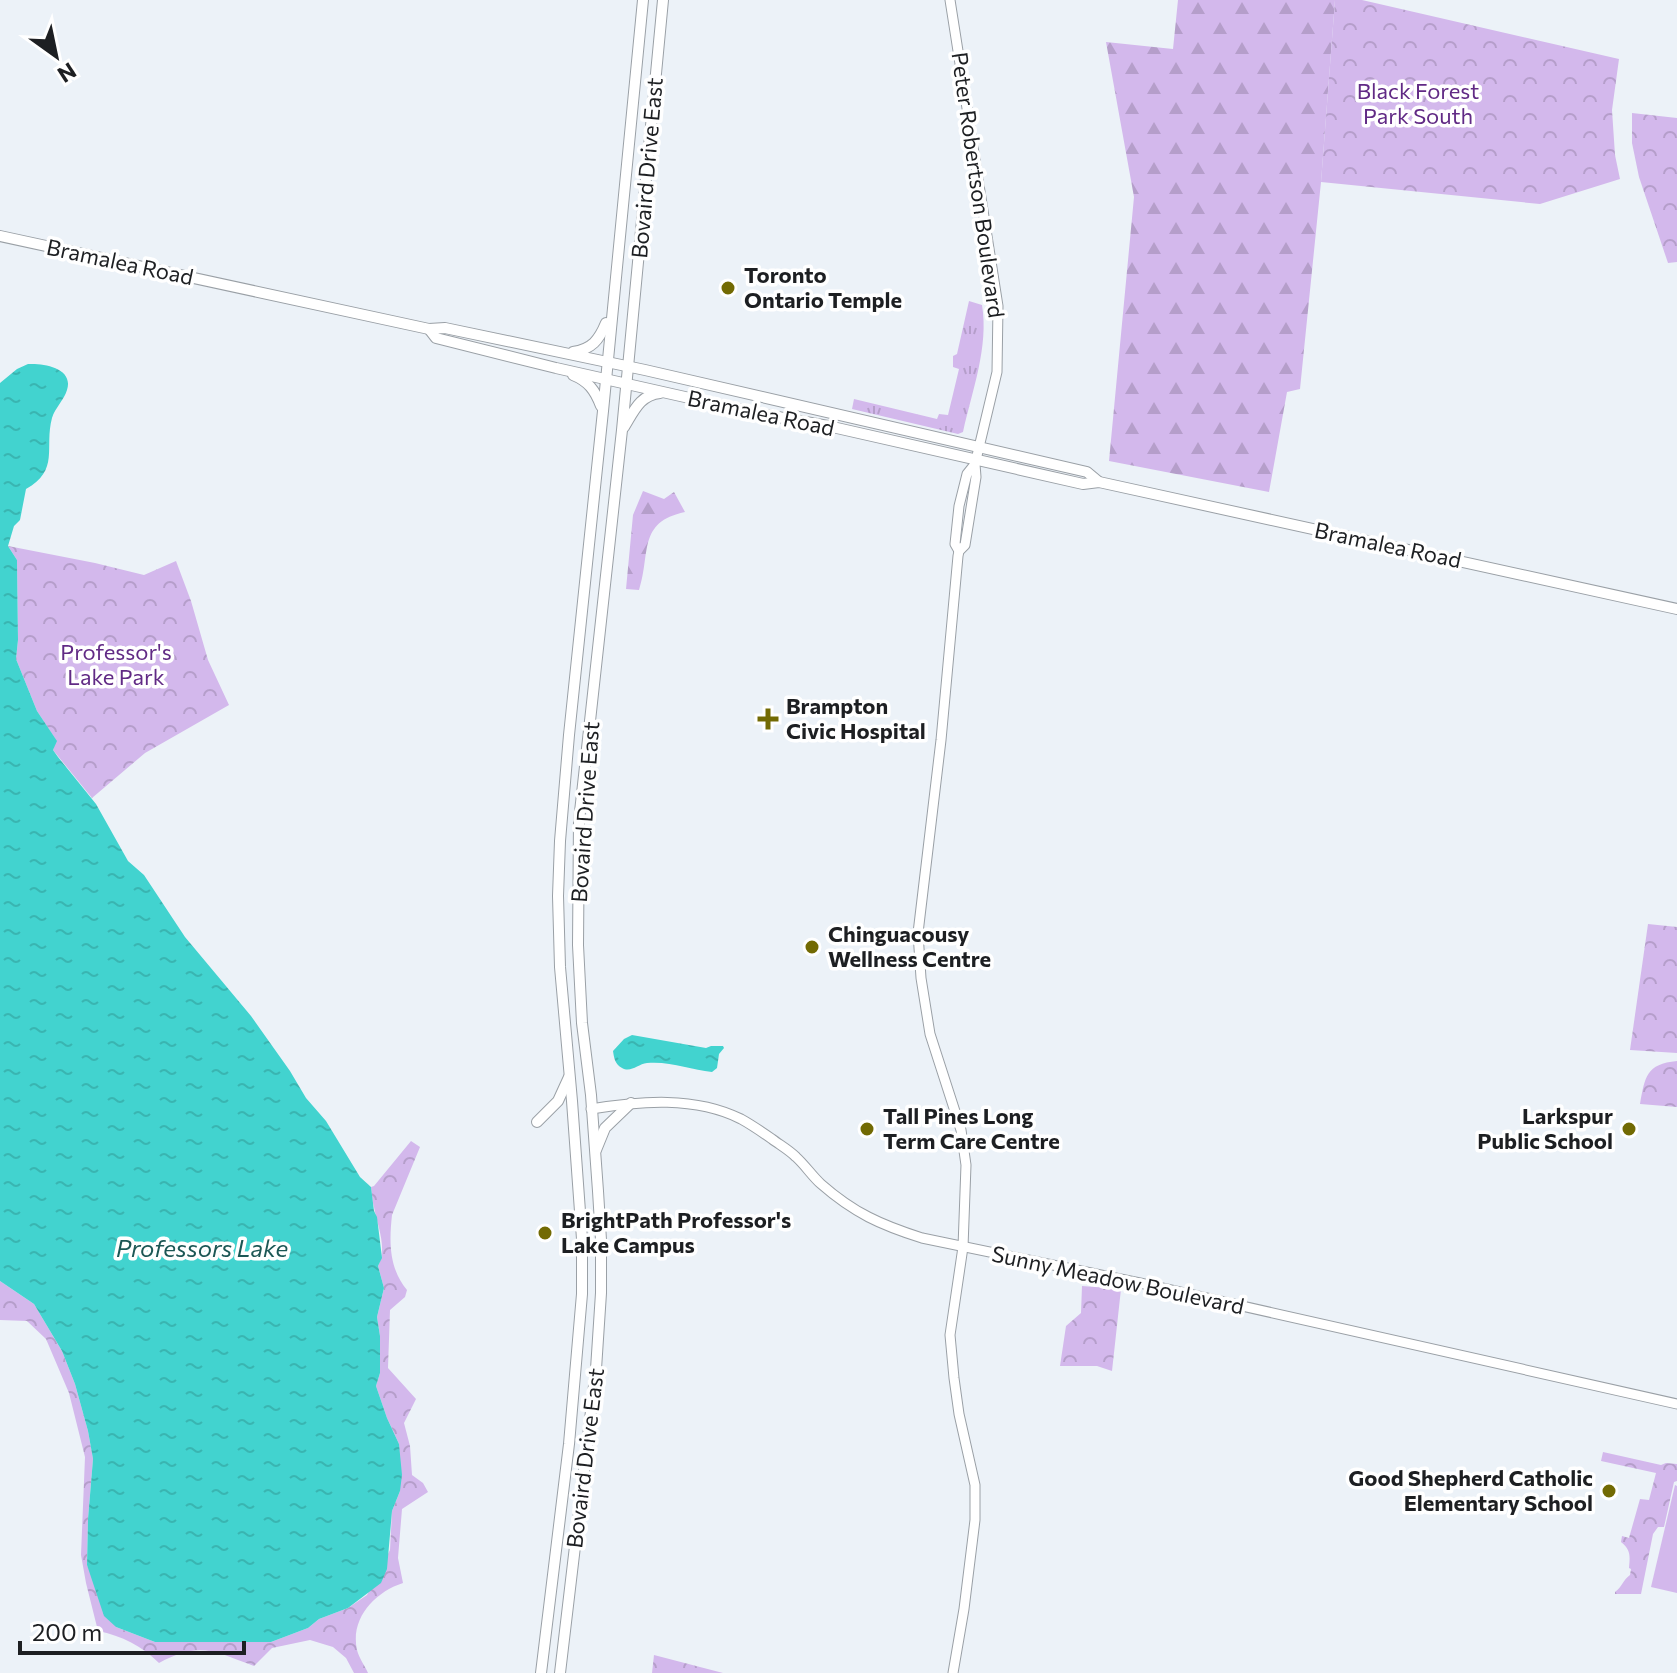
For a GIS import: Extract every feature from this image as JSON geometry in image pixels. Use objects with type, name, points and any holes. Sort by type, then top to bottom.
[{"type":"main road","name":"Bovaird Drive East","points":[[541,1673],[569,1444],[582,1294],[582,1239],[560,967],[560,841],[643,0]]},
{"type":"main road","name":"Bovaird Drive East","points":[[560,1673],[596,1369],[601,1293],[601,1240],[578,945],[579,821],[622,430],[663,0]]},
{"type":"main road","name":"Bramalea Road","points":[[0,236],[429,329],[445,328],[628,366],[1087,472],[1099,482]]},
{"type":"main road","points":[[568,353],[583,350],[597,341],[612,310]]},
{"type":"main road","name":"Bramalea Road","points":[[429,329],[436,338],[666,393],[1083,484],[1099,482],[1677,609]]},
{"type":"main road","points":[[556,368],[589,384],[603,411]]},
{"type":"main road","points":[[622,430],[641,400],[654,393],[666,393]]},
{"type":"main road","points":[[537,1122],[558,1101],[569,1075]]},
{"type":"main road","points":[[595,1152],[605,1128],[631,1103]]},
{"type":"street","name":"Peter Robertson Boulevard","points":[[950,0],[998,306],[997,372],[976,462],[967,474],[959,506],[955,544],[959,551],[941,740],[918,933],[930,1034],[961,1130],[966,1171],[963,1247],[950,1335],[959,1414],[975,1485],[975,1520],[953,1673]]},
{"type":"street","name":"Sunny Meadow Boulevard","points":[[591,1109],[631,1103],[686,1103],[724,1112],[741,1119],[796,1157],[820,1183],[862,1215],[922,1238],[1140,1283],[1677,1404]]},
{"type":"green space","points":[[1178,0],[1335,0],[1300,389],[1287,392],[1269,492],[1109,461],[1134,197],[1106,42],[1173,49]]},
{"type":"green space","name":"Black Forest Park South","points":[[1335,0],[1362,0],[1619,59],[1612,110],[1620,179],[1540,204],[1321,182]]},
{"type":"green space","points":[[1632,113],[1677,118],[1677,262],[1668,263],[1639,177],[1632,143]]},
{"type":"green space","points":[[969,301],[982,305],[984,321],[978,369],[963,432],[958,434],[852,409],[854,399],[937,419],[939,414],[948,415],[959,369],[953,367],[953,356],[957,354]]},
{"type":"green space","points":[[643,491],[664,499],[674,492],[685,512],[659,523],[648,541],[639,590],[626,589],[633,515]]},
{"type":"green space","name":"Professor's Lake Park","points":[[8,546],[144,575],[176,561],[208,660],[229,705],[145,753],[92,798],[53,750],[56,740],[37,711],[16,659],[17,560]]},
{"type":"green space","points":[[1648,924],[1677,927],[1677,1053],[1630,1050]]},
{"type":"green space","points":[[1677,1061],[1677,1107],[1640,1104],[1646,1079],[1653,1069]]},
{"type":"green space","points":[[411,1141],[420,1147],[392,1215],[392,1255],[397,1273],[407,1290],[405,1297],[390,1310],[388,1368],[416,1399],[404,1423],[410,1446],[412,1475],[423,1483],[428,1492],[402,1509],[398,1558],[403,1583],[374,1600],[357,1627],[357,1650],[368,1673],[354,1673],[346,1658],[333,1647],[310,1640],[272,1648],[254,1666],[228,1656],[196,1650],[159,1663],[131,1642],[98,1631],[81,1555],[85,1457],[69,1393],[46,1339],[27,1321],[0,1320],[0,1281],[34,1304],[62,1351],[75,1384],[93,1459],[87,1565],[116,1627],[155,1642],[271,1642],[308,1628],[319,1619],[348,1608],[367,1595],[390,1550],[392,1511],[400,1491],[399,1444],[376,1386],[380,1373],[377,1317],[384,1288],[378,1266],[382,1244],[371,1187]]},
{"type":"green space","points":[[1082,1286],[1121,1289],[1112,1371],[1097,1366],[1060,1366],[1066,1326],[1081,1313]]},
{"type":"green space","points":[[1603,1452],[1661,1465],[1677,1464],[1677,1481],[1674,1482],[1664,1527],[1658,1527],[1653,1534],[1641,1594],[1615,1594],[1631,1569],[1628,1551],[1621,1542],[1622,1536],[1629,1538],[1640,1499],[1649,1500],[1656,1473],[1601,1461]]},
{"type":"green space","points":[[1677,1486],[1677,1593],[1651,1587]]},
{"type":"green space","points":[[654,1655],[723,1673],[652,1673]]},
{"type":"water","name":"Professors Lake","points":[[28,364],[56,368],[68,383],[66,394],[52,418],[47,466],[37,482],[26,489],[20,520],[14,526],[8,546],[17,560],[16,659],[37,711],[57,741],[53,750],[96,804],[128,861],[144,875],[185,937],[251,1016],[306,1098],[326,1121],[360,1177],[371,1187],[377,1217],[382,1258],[378,1266],[384,1288],[377,1317],[380,1373],[376,1386],[399,1444],[402,1475],[392,1511],[387,1569],[381,1583],[348,1608],[271,1642],[155,1642],[116,1627],[104,1616],[87,1565],[93,1459],[75,1384],[62,1351],[34,1304],[0,1281],[0,383]]},
{"type":"water","points":[[632,1035],[706,1048],[724,1048],[719,1054],[717,1068],[712,1072],[656,1063],[625,1069],[616,1063],[613,1051]]},
{"type":"place","name":"Toronto Ontario Temple","points":[[728,288]]},
{"type":"place","name":"Brampton Civic Hospital","points":[[768,719]]},
{"type":"place","name":"Chinguacousy Wellness Centre","points":[[812,947]]},
{"type":"place","name":"Tall Pines Long Term Care Centre","points":[[867,1129]]},
{"type":"place","name":"Larkspur Public School","points":[[1629,1129]]},
{"type":"place","name":"BrightPath Professor's Lake Campus","points":[[545,1233]]},
{"type":"place","name":"Good Shepherd Catholic Elementary School","points":[[1609,1491]]}]
